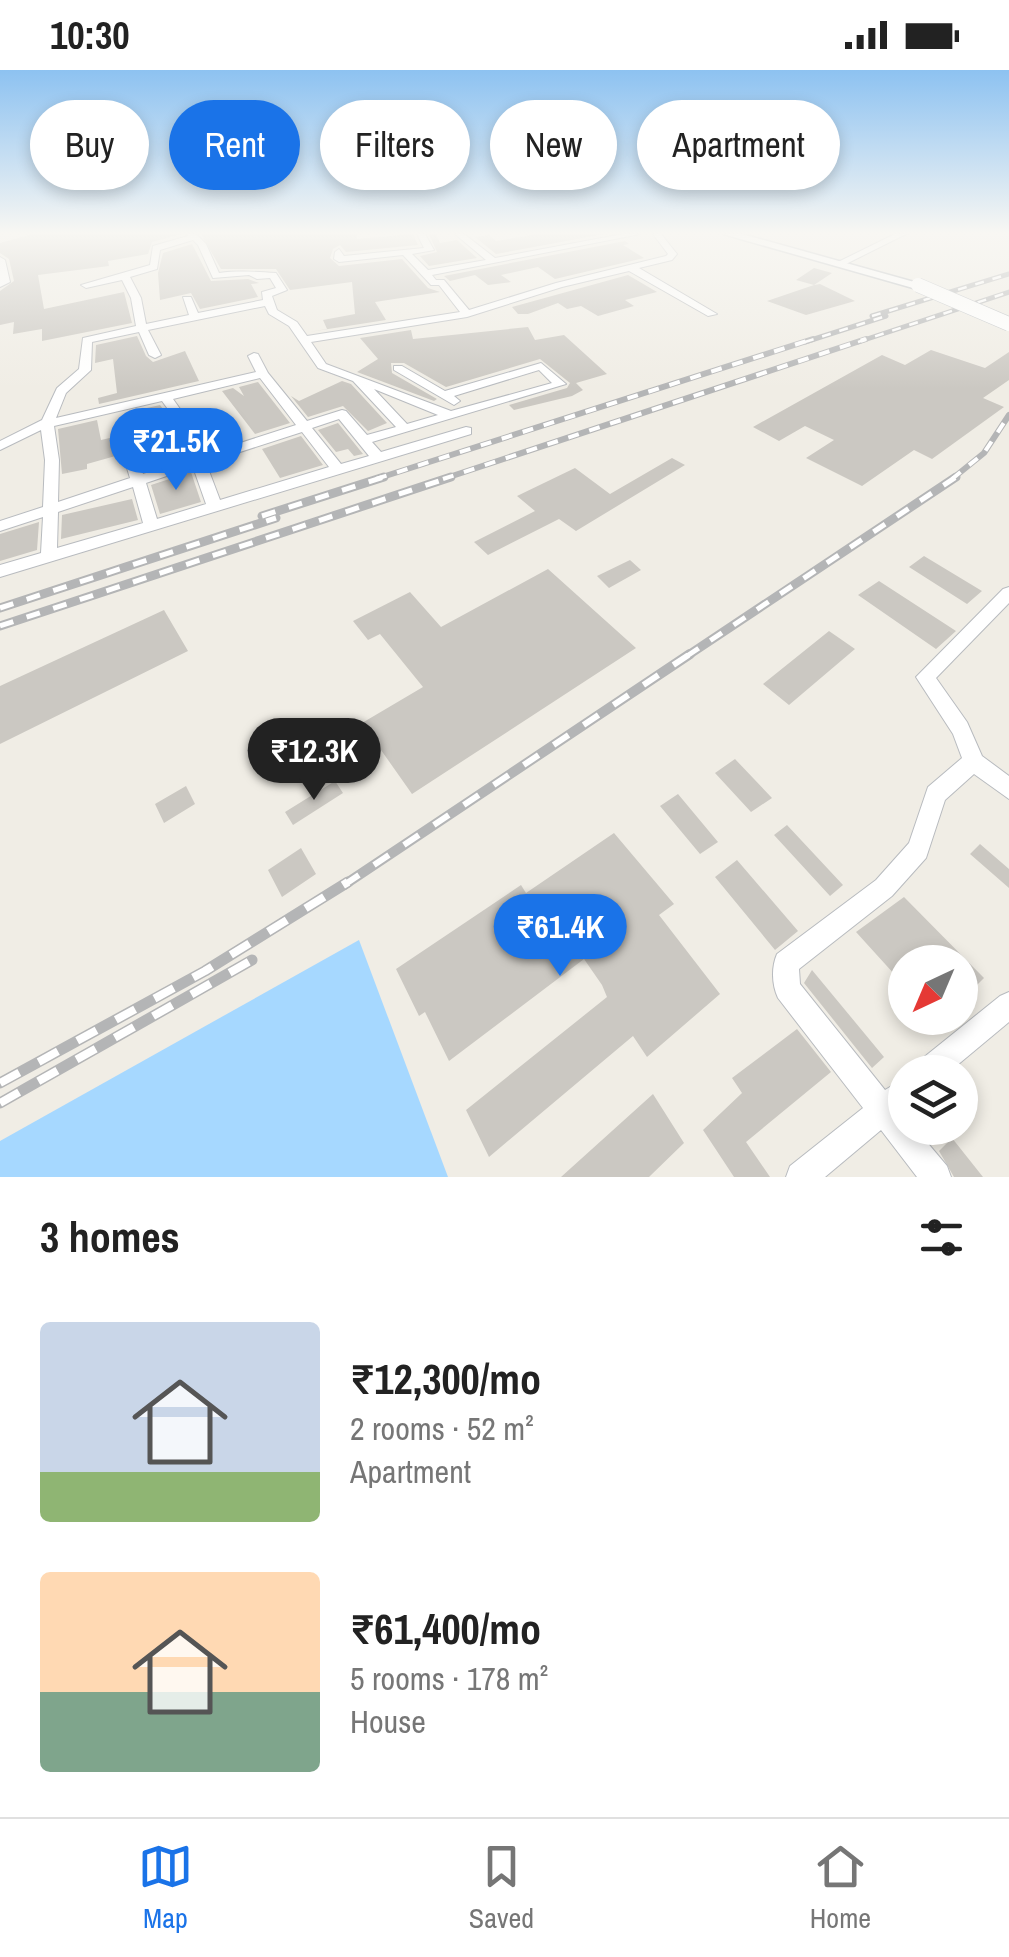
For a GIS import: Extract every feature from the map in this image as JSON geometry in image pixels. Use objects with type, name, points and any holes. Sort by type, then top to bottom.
[{"type":"main road","points":[[920,286],[1009,324]]},
{"type":"street","points":[[130,286],[142,328],[155,355]]},
{"type":"street","points":[[279,286],[282,290],[266,294],[273,312],[293,324],[322,366],[449,415]]},
{"type":"street","points":[[444,286],[467,314]]},
{"type":"street","points":[[305,340],[467,314],[565,286]]},
{"type":"street","points":[[663,286],[712,314]]},
{"type":"street","points":[[186,299],[195,317]]},
{"type":"street","points":[[49,555],[52,460],[47,423],[61,391],[85,370],[87,340],[269,302]]},
{"type":"street","points":[[254,356],[302,427],[338,469]]},
{"type":"street","points":[[364,440],[560,384],[541,366],[444,395]]},
{"type":"street","points":[[398,368],[466,410]]},
{"type":"street","points":[[0,446],[47,423],[263,374]]},
{"type":"street","points":[[357,378],[415,445]]},
{"type":"street","points":[[167,398],[184,423],[214,505]]},
{"type":"street","points":[[0,526],[342,414],[377,456]]},
{"type":"street","points":[[122,428],[152,524]]},
{"type":"street","points":[[0,571],[466,431]]},
{"type":"street","points":[[1009,593],[925,676],[940,704],[970,740],[974,762],[1009,789]]},
{"type":"street","points":[[888,1093],[787,989],[786,963],[884,888],[918,850],[936,794],[974,762]]},
{"type":"street","points":[[949,1055],[1009,1005]]},
{"type":"street","points":[[801,1177],[888,1106]]},
{"type":"street","points":[[919,1145],[936,1177]]},
{"type":"water","points":[[359,940],[448,1177],[0,1177],[0,1141]]},
{"type":"building","points":[[7,286],[40,286],[44,309],[124,292],[132,323],[42,341],[42,329],[13,334],[14,322],[0,325],[0,291]]},
{"type":"building","points":[[159,286],[252,286],[258,297],[200,309],[191,293],[160,300]]},
{"type":"building","points":[[287,286],[324,286],[290,290]]},
{"type":"building","points":[[352,286],[426,286],[440,292],[375,302],[386,320],[309,332],[327,329],[323,320],[355,314]]},
{"type":"building","points":[[589,286],[646,286],[657,292],[625,300],[634,306],[598,316],[581,306],[567,309],[558,303],[528,314],[518,314],[512,307]]},
{"type":"building","points":[[823,286],[855,301],[806,315],[767,301]]},
{"type":"building","points":[[528,327],[535,340],[564,335],[607,374],[576,383],[583,390],[572,396],[514,410],[509,405],[567,388],[570,383],[540,359],[446,387],[404,363],[391,363],[392,373],[437,399],[434,401],[357,372],[378,359],[360,338],[411,330],[413,339]]},
{"type":"building","points":[[137,336],[153,362],[185,351],[199,381],[99,404],[98,398],[117,393],[113,359],[95,363],[96,345]]},
{"type":"building","points":[[931,350],[985,368],[1009,352],[1009,380],[983,398],[1004,407],[932,459],[914,450],[862,486],[806,458],[834,440],[805,426],[779,441],[753,427],[882,355],[905,365]]},
{"type":"building","points":[[342,381],[351,384],[387,423],[368,431],[343,406],[308,417],[291,396],[299,401]]},
{"type":"building","points":[[258,382],[290,423],[255,434],[222,391],[233,388],[244,396],[239,387]]},
{"type":"building","points":[[160,405],[175,425],[185,457],[145,469],[125,413]]},
{"type":"building","points":[[97,420],[101,440],[114,437],[119,455],[87,464],[87,469],[62,474],[58,429]]},
{"type":"building","points":[[213,420],[222,445],[205,450],[195,425]]},
{"type":"building","points":[[338,423],[363,454],[354,456],[348,449],[336,452],[318,430]]},
{"type":"building","points":[[301,436],[323,465],[280,478],[262,449]]},
{"type":"building","points":[[672,458],[685,465],[576,531],[559,519],[488,555],[474,542],[535,511],[517,496],[575,468],[610,494]]},
{"type":"building","points":[[191,472],[201,502],[160,514],[151,485]]},
{"type":"building","points":[[132,499],[138,520],[61,539],[62,515]]},
{"type":"building","points":[[39,522],[37,550],[0,561],[0,534]]},
{"type":"building","points":[[924,556],[982,591],[967,604],[909,567]]},
{"type":"building","points":[[630,560],[641,570],[609,588],[597,576]]},
{"type":"building","points":[[548,569],[636,648],[412,794],[362,723],[423,687],[380,634],[368,640],[353,621],[410,592],[441,627]]},
{"type":"building","points":[[879,581],[956,631],[936,649],[858,595]]},
{"type":"building","points":[[164,610],[188,651],[0,744],[0,686]]},
{"type":"building","points":[[829,631],[855,649],[789,705],[763,684]]},
{"type":"building","points":[[735,759],[772,798],[751,812],[715,773]]},
{"type":"building","points":[[335,781],[343,793],[293,825],[285,812]]},
{"type":"building","points":[[186,786],[195,804],[164,823],[155,804]]},
{"type":"building","points":[[678,794],[718,842],[700,854],[660,806]]},
{"type":"building","points":[[787,825],[843,885],[830,896],[774,835]]},
{"type":"building","points":[[614,833],[674,904],[659,915],[720,994],[647,1057],[633,1036],[489,1157],[466,1110],[607,997],[602,985],[584,959],[449,1061],[425,1012],[419,1016],[396,969],[521,885],[526,893]]},
{"type":"building","points":[[980,844],[1009,869],[1009,888],[970,854]]},
{"type":"building","points":[[301,848],[316,874],[282,897],[268,870]]},
{"type":"building","points":[[737,860],[798,931],[775,950],[715,877]]},
{"type":"building","points":[[904,897],[951,945],[888,945],[888,967],[856,932]]},
{"type":"building","points":[[812,970],[884,1057],[872,1068],[804,983]]},
{"type":"building","points":[[797,1029],[831,1072],[746,1142],[770,1177],[734,1177],[703,1130],[742,1093],[732,1078]]},
{"type":"building","points":[[653,1094],[684,1143],[649,1177],[561,1177]]},
{"type":"building","points":[[945,1145],[958,1145],[983,1177],[954,1177],[939,1151]]},
{"type":"railway","points":[[872,316],[971,286]]},
{"type":"railway","points":[[858,342],[1009,292]]},
{"type":"railway","points":[[805,342],[886,316]]},
{"type":"railway","points":[[376,479],[813,339]]},
{"type":"railway","points":[[443,479],[866,339]]},
{"type":"railway","points":[[952,479],[984,453],[1009,415]]},
{"type":"railway","points":[[262,516],[384,477]]},
{"type":"railway","points":[[0,626],[451,477]]},
{"type":"railway","points":[[688,655],[956,477]]},
{"type":"railway","points":[[0,608],[276,518]]},
{"type":"railway","points":[[344,885],[688,655]]},
{"type":"railway","points":[[0,1083],[205,971],[348,882]]},
{"type":"railway","points":[[0,1103],[252,960]]}]
